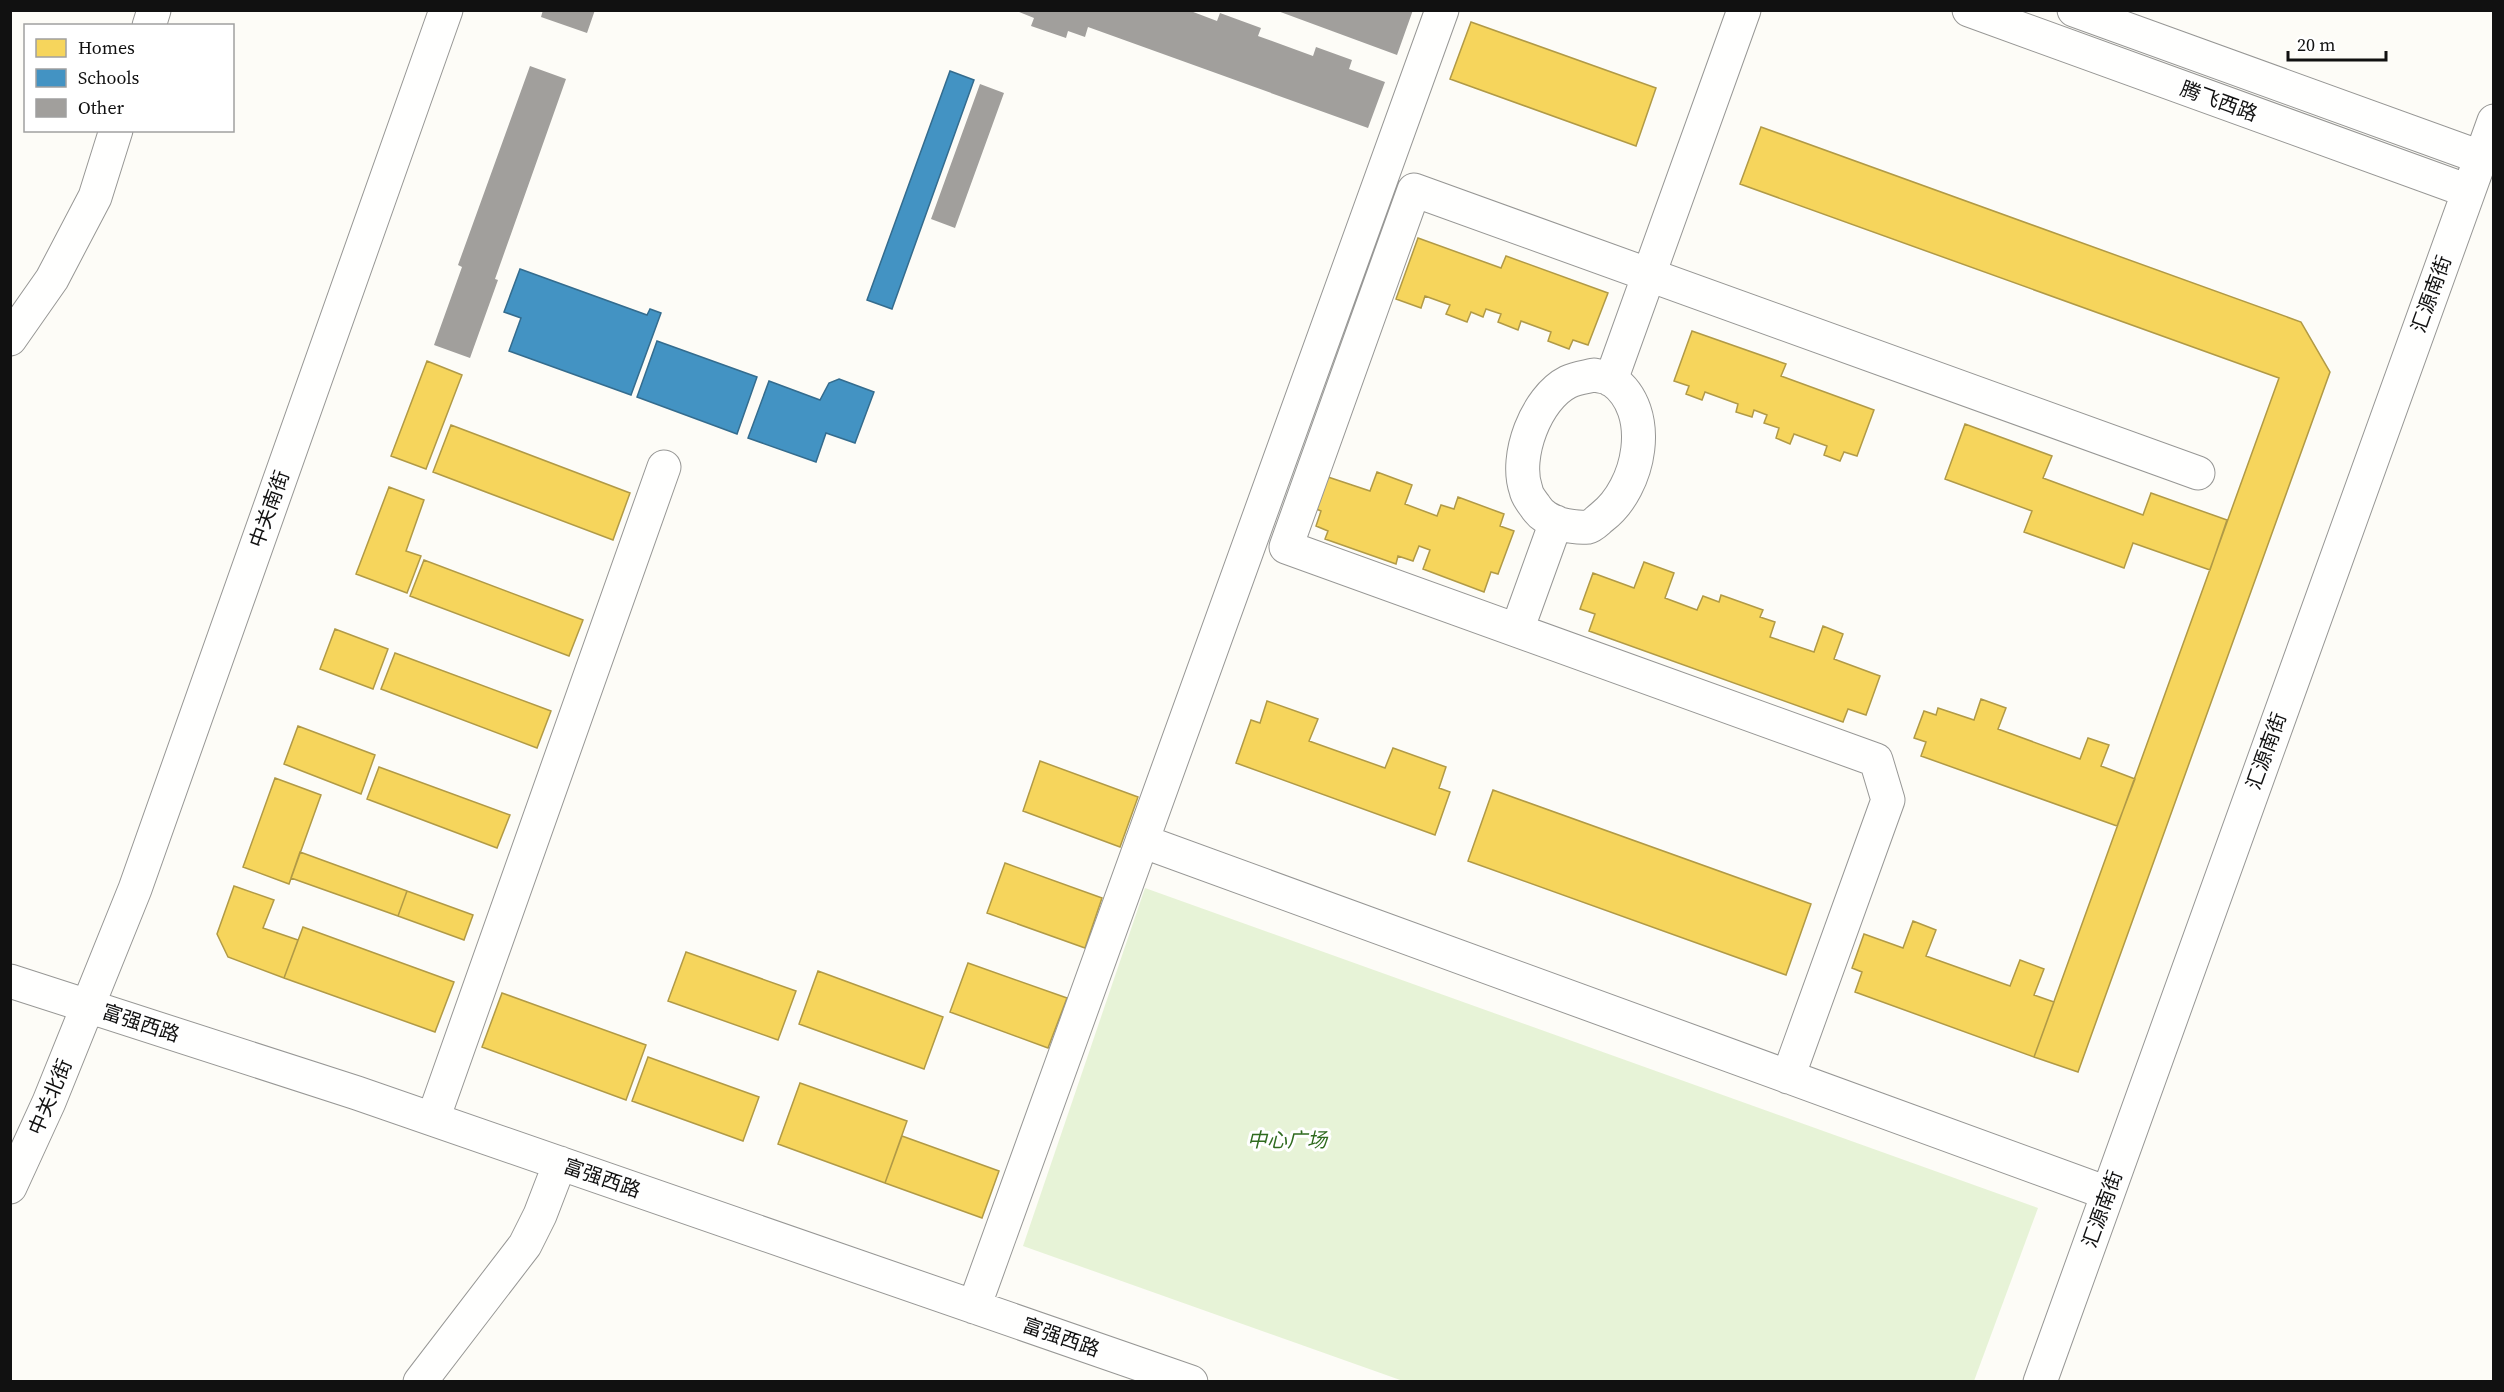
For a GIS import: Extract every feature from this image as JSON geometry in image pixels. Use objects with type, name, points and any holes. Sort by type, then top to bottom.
[{"type":"street","name":"中关南街","points":[[87,1006],[135,889],[446,10]]},
{"type":"street","points":[[974,1307],[1442,10]]},
{"type":"street","points":[[1611,380],[1744,10]]},
{"type":"street","name":"腾飞西路","points":[[1969,10],[2468,191]]},
{"type":"street","name":"腾飞西路","points":[[2074,10],[2480,157]]},
{"type":"street","name":"汇源南街","points":[[2040,1382],[2493,121]]},
{"type":"street","points":[[10,339],[52,279],[95,197],[115,132]]},
{"type":"street","points":[[1788,1077],[1888,800],[1876,760],[1286,547],[1414,190],[2198,473]]},
{"type":"street","points":[[1594,375],[1611,380],[1628,398],[1637,418],[1639,441],[1635,465],[1624,490],[1611,511],[1589,527],[1568,526],[1548,519],[1536,509],[1525,490],[1522,460],[1532,426],[1544,403],[1567,383],[1594,375]]},
{"type":"street","points":[[433,1119],[664,467]]},
{"type":"street","points":[[1517,630],[1556,522]]},
{"type":"street","points":[[1142,841],[2107,1193]]},
{"type":"street","name":"富强西路","points":[[10,981],[433,1119],[1191,1382]]},
{"type":"street","name":"中关北街","points":[[10,1187],[87,1006]]},
{"type":"street","points":[[420,1382],[525,1245],[540,1215],[560,1163]]},
{"type":"green space","name":"中心广场","points":[[1145,888],[2038,1208],[1974,1381],[1403,1381],[1023,1246]]},
{"type":"building: Homes","points":[[1471,22],[1656,88],[1636,146],[1450,79]]},
{"type":"building: Homes","points":[[1761,127],[2301,322],[2330,372],[2078,1072],[2034,1057],[2279,378],[1740,184]]},
{"type":"building: Homes","points":[[1418,238],[1501,268],[1506,256],[1608,293],[1588,345],[1573,340],[1569,349],[1548,341],[1551,332],[1521,321],[1518,330],[1498,322],[1501,314],[1486,309],[1483,317],[1471,312],[1467,322],[1446,314],[1450,305],[1425,296],[1421,308],[1396,299]]},
{"type":"building: Homes","points":[[1692,331],[1786,364],[1781,376],[1874,410],[1857,456],[1844,452],[1840,461],[1824,455],[1827,446],[1794,434],[1790,444],[1776,438],[1779,428],[1764,423],[1767,415],[1754,410],[1752,417],[1736,412],[1738,404],[1705,392],[1702,400],[1686,394],[1689,386],[1674,381]]},
{"type":"building: Homes","points":[[427,361],[462,375],[426,469],[391,456]]},
{"type":"building: Homes","points":[[1965,424],[2052,456],[2043,478],[2143,515],[2151,493],[2227,520],[2210,570],[2133,543],[2124,568],[2024,532],[2032,511],[1945,479]]},
{"type":"building: Homes","points":[[451,425],[630,493],[613,540],[433,472]]},
{"type":"building: Homes","points":[[1377,472],[1412,485],[1405,504],[1437,516],[1441,505],[1454,509],[1458,497],[1504,514],[1500,526],[1514,531],[1498,574],[1491,572],[1484,592],[1423,569],[1430,550],[1419,546],[1413,561],[1398,556],[1396,564],[1325,539],[1328,531],[1316,526],[1321,511],[1314,508],[1325,476],[1370,491]]},
{"type":"building: Homes","points":[[389,487],[424,500],[406,551],[421,556],[407,593],[356,574]]},
{"type":"building: Homes","points":[[424,560],[583,620],[569,656],[410,596]]},
{"type":"building: Homes","points":[[1644,562],[1674,573],[1665,598],[1697,610],[1703,596],[1719,602],[1721,595],[1763,610],[1760,617],[1775,622],[1770,637],[1814,652],[1823,626],[1843,634],[1834,659],[1880,676],[1866,715],[1848,709],[1843,722],[1589,631],[1595,614],[1580,609],[1593,573],[1634,588]]},
{"type":"building: Homes","points":[[335,629],[388,649],[373,689],[320,669]]},
{"type":"building: Homes","points":[[395,653],[551,711],[537,748],[381,689]]},
{"type":"building: Homes","points":[[1981,699],[2006,708],[1998,729],[2080,759],[2088,738],[2109,745],[2101,766],[2135,779],[2117,826],[1921,756],[1926,742],[1914,738],[1924,711],[1936,715],[1938,708],[1974,720]]},
{"type":"building: Homes","points":[[1267,701],[1318,719],[1309,741],[1385,768],[1393,748],[1446,767],[1439,788],[1450,792],[1435,835],[1236,763],[1251,720],[1260,723]]},
{"type":"building: Homes","points":[[298,726],[375,755],[361,794],[284,764]]},
{"type":"building: Homes","points":[[1040,761],[1138,797],[1120,847],[1023,811]]},
{"type":"building: Homes","points":[[379,767],[510,815],[497,848],[367,799]]},
{"type":"building: Homes","points":[[275,778],[321,795],[289,884],[243,867]]},
{"type":"building: Homes","points":[[1493,790],[1811,904],[1786,975],[1468,861]]},
{"type":"building: Homes","points":[[300,852],[407,891],[398,916],[291,878]]},
{"type":"building: Homes","points":[[1005,863],[1102,898],[1085,948],[987,913]]},
{"type":"building: Homes","points":[[234,886],[274,900],[263,928],[298,940],[284,978],[228,957],[217,934]]},
{"type":"building: Homes","points":[[407,891],[473,915],[464,940],[398,916]]},
{"type":"building: Homes","points":[[1913,921],[1936,930],[1926,956],[2010,986],[2020,960],[2044,969],[2034,995],[2054,1002],[2034,1057],[1855,992],[1862,972],[1852,968],[1864,934],[1903,948]]},
{"type":"building: Homes","points":[[303,927],[454,982],[435,1032],[284,978]]},
{"type":"building: Homes","points":[[686,952],[796,991],[778,1040],[668,1001]]},
{"type":"building: Homes","points":[[968,963],[1067,998],[1048,1048],[950,1012]]},
{"type":"building: Homes","points":[[818,971],[943,1017],[924,1069],[799,1024]]},
{"type":"building: Homes","points":[[502,993],[646,1045],[626,1100],[482,1047]]},
{"type":"building: Homes","points":[[648,1057],[759,1097],[743,1141],[632,1101]]},
{"type":"building: Homes","points":[[800,1083],[907,1121],[885,1183],[778,1144]]},
{"type":"building: Homes","points":[[902,1136],[999,1171],[982,1218],[885,1183]]},
{"type":"building: Schools","points":[[950,71],[974,80],[892,309],[867,300]]},
{"type":"building: Schools","points":[[520,269],[647,315],[650,309],[661,313],[631,395],[509,351],[521,318],[504,312]]},
{"type":"building: Schools","points":[[657,341],[757,377],[737,434],[637,397]]},
{"type":"building: Schools","points":[[839,379],[874,392],[855,443],[826,433],[816,462],[748,438],[769,381],[820,400],[829,383]]},
{"type":"building: Other","points":[[543,10],[595,10],[587,33],[541,17]]},
{"type":"building: Other","points":[[1014,10],[1188,10],[1217,21],[1220,13],[1261,28],[1258,36],[1313,56],[1316,47],[1352,60],[1349,69],[1385,82],[1368,128],[1088,27],[1085,37],[1068,31],[1066,38],[1031,26],[1034,18]]},
{"type":"building: Other","points":[[1275,10],[1413,10],[1397,55]]},
{"type":"building: Other","points":[[530,66],[566,79],[495,279],[498,280],[470,358],[434,345],[462,267],[458,265]]},
{"type":"building: Other","points":[[980,84],[1004,93],[955,228],[931,219]]}]
